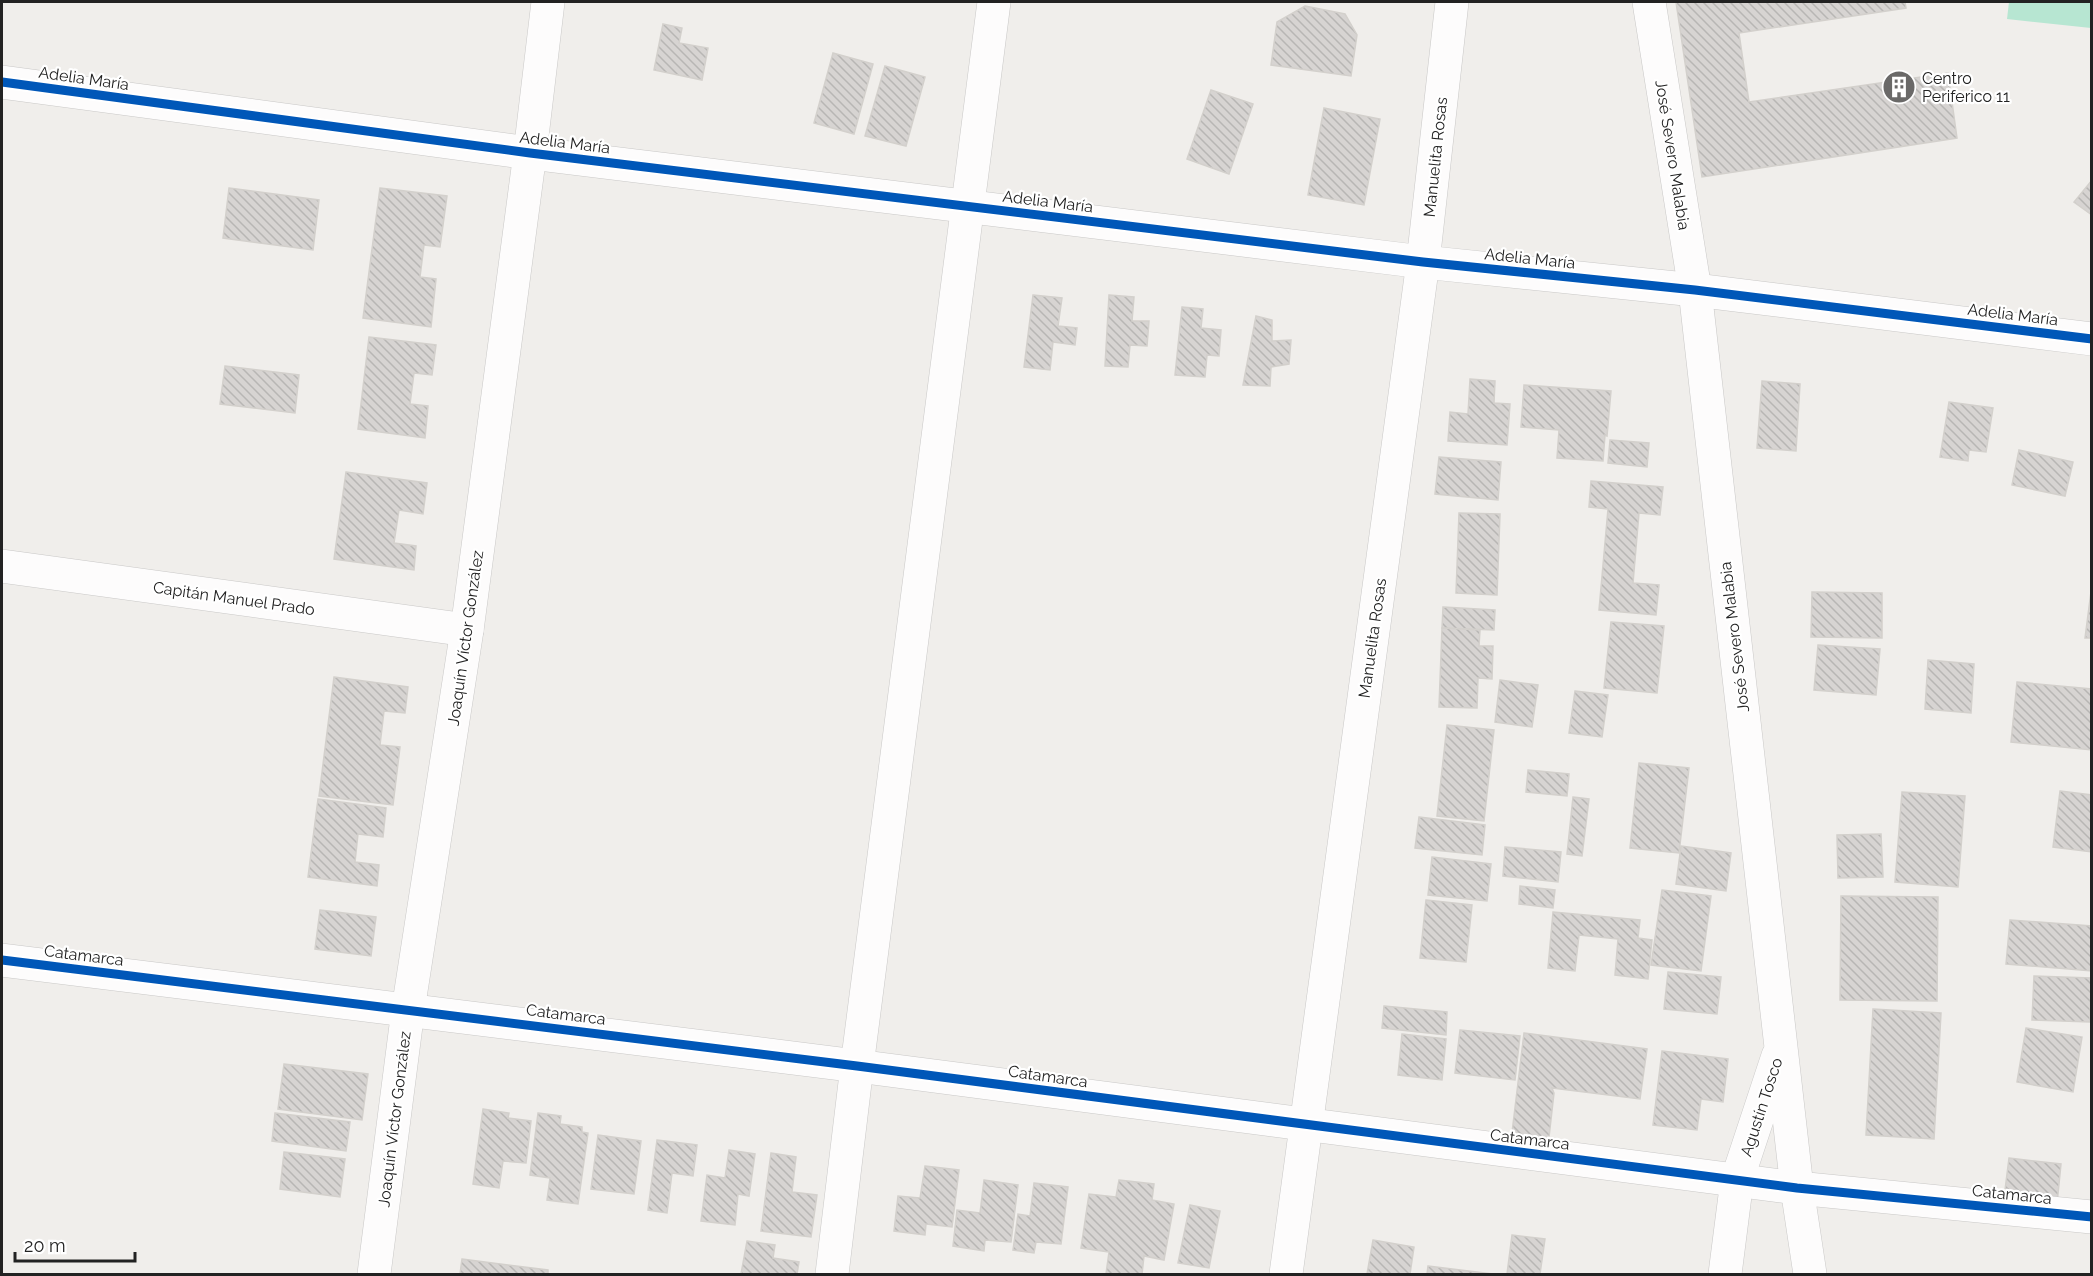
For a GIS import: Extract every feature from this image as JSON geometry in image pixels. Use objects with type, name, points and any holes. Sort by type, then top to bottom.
[{"type":"street","name":"Joaquín Víctor González","points":[[374,1275],[408,1010],[467,630],[548,2]]},
{"type":"street","points":[[832,1275],[994,2]]},
{"type":"street","name":"Manuelita Rosas","points":[[1286,1275],[1423,262],[1452,2]]},
{"type":"street","name":"José Severo Malabia","points":[[1649,2],[1695,290],[1797,1188],[1810,1275]]},
{"type":"street","name":"Adelia María","points":[[2,82],[530,153],[968,207],[1423,262],[1695,290],[2091,339]]},
{"type":"street","name":"Capitán Manuel Prado","points":[[2,566],[467,630]]},
{"type":"street","name":"Catamarca","points":[[2,960],[857,1066],[1797,1188],[2091,1217]]},
{"type":"street","name":"Agustín Tosco","points":[[1725,1275],[1737,1180],[1781,1046]]},
{"type":"green space","points":[[2009,2],[2091,2],[2091,28],[2007,19]]},
{"type":"building","name":"Centro Periferico 11","points":[[1676,2],[1905,2],[1906,8],[1739,33],[1749,102],[1948,73],[1957,138],[1702,177]]},
{"type":"building","points":[[1305,6],[1345,14],[1357,35],[1351,76],[1271,65],[1277,22]]},
{"type":"building","points":[[663,24],[682,28],[679,43],[708,48],[702,80],[654,70]]},
{"type":"building","points":[[833,53],[873,64],[854,134],[814,123]]},
{"type":"building","points":[[885,66],[925,77],[906,146],[865,136]]},
{"type":"building","points":[[1211,90],[1253,104],[1229,174],[1187,159]]},
{"type":"building","points":[[1324,108],[1380,119],[1364,205],[1308,195]]},
{"type":"building","points":[[2092,180],[2092,215],[2074,202]]},
{"type":"building","points":[[229,188],[319,200],[313,250],[223,238]]},
{"type":"building","points":[[380,188],[447,196],[440,247],[424,245],[420,277],[436,279],[431,327],[363,318]]},
{"type":"building","points":[[1033,295],[1062,298],[1058,326],[1077,328],[1075,345],[1053,342],[1050,370],[1024,367]]},
{"type":"building","points":[[1109,295],[1134,297],[1132,321],[1149,321],[1147,346],[1130,345],[1128,367],[1105,366]]},
{"type":"building","points":[[1182,307],[1203,309],[1201,328],[1221,330],[1219,356],[1207,355],[1205,377],[1175,375]]},
{"type":"building","points":[[1256,316],[1272,320],[1272,341],[1291,340],[1289,364],[1271,367],[1270,386],[1243,385]]},
{"type":"building","points":[[369,337],[436,345],[432,375],[414,373],[410,404],[428,406],[425,438],[358,429]]},
{"type":"building","points":[[225,366],[299,375],[295,413],[220,404]]},
{"type":"building","points":[[1470,379],[1495,381],[1494,403],[1510,404],[1507,445],[1448,441],[1450,412],[1468,414]]},
{"type":"building","points":[[1762,381],[1800,384],[1796,451],[1757,448]]},
{"type":"building","points":[[1524,385],[1611,391],[1603,461],[1557,458],[1559,430],[1521,427]]},
{"type":"building","points":[[1949,402],[1993,408],[1986,452],[1969,450],[1968,461],[1940,457]]},
{"type":"building","points":[[1610,440],[1649,443],[1647,467],[1608,463]]},
{"type":"building","points":[[2019,450],[2073,462],[2065,496],[2012,485]]},
{"type":"building","points":[[1439,457],[1501,462],[1498,500],[1435,494]]},
{"type":"building","points":[[346,472],[427,483],[423,514],[399,510],[394,543],[416,546],[414,570],[334,559]]},
{"type":"building","points":[[1591,481],[1663,487],[1660,515],[1639,513],[1633,583],[1659,585],[1656,615],[1599,610],[1608,509],[1589,507]]},
{"type":"building","points":[[1459,513],[1500,514],[1497,595],[1456,593]]},
{"type":"building","points":[[2092,584],[2092,638],[2085,638]]},
{"type":"building","points":[[1812,592],[1882,593],[1882,638],[1811,637]]},
{"type":"building","points":[[1443,607],[1495,610],[1494,630],[1442,628]]},
{"type":"building","points":[[1611,622],[1664,626],[1657,693],[1604,688]]},
{"type":"building","points":[[1442,628],[1480,630],[1479,646],[1493,646],[1492,679],[1478,678],[1477,708],[1439,707]]},
{"type":"building","points":[[1818,645],[1880,649],[1876,695],[1814,690]]},
{"type":"building","points":[[1928,660],[1974,664],[1971,713],[1925,709]]},
{"type":"building","points":[[334,677],[408,687],[405,713],[384,711],[380,745],[400,747],[393,805],[319,796]]},
{"type":"building","points":[[1500,680],[1538,685],[1532,727],[1495,722]]},
{"type":"building","points":[[2017,682],[2092,689],[2092,750],[2011,742]]},
{"type":"building","points":[[1575,691],[1608,695],[1602,737],[1569,733]]},
{"type":"building","points":[[1447,725],[1494,730],[1484,821],[1437,816]]},
{"type":"building","points":[[1639,763],[1689,768],[1679,853],[1630,848]]},
{"type":"building","points":[[1528,770],[1569,774],[1567,796],[1526,792]]},
{"type":"building","points":[[2060,791],[2092,795],[2092,852],[2053,847]]},
{"type":"building","points":[[1902,792],[1965,796],[1958,887],[1895,882]]},
{"type":"building","points":[[1573,797],[1589,799],[1582,856],[1567,854]]},
{"type":"building","points":[[318,799],[386,808],[383,837],[358,834],[355,862],[379,865],[377,886],[308,877]]},
{"type":"building","points":[[1419,817],[1485,825],[1482,855],[1415,848]]},
{"type":"building","points":[[1881,834],[1883,877],[1838,878],[1837,835]]},
{"type":"building","points":[[1681,846],[1731,853],[1726,891],[1676,884]]},
{"type":"building","points":[[1505,847],[1561,852],[1558,882],[1503,876]]},
{"type":"building","points":[[1432,857],[1491,864],[1487,901],[1428,895]]},
{"type":"building","points":[[1520,886],[1555,890],[1553,908],[1519,904]]},
{"type":"building","points":[[1662,890],[1711,896],[1701,971],[1651,965]]},
{"type":"building","points":[[1841,896],[1938,897],[1937,1001],[1840,1000]]},
{"type":"building","points":[[1426,900],[1472,905],[1466,962],[1420,958]]},
{"type":"building","points":[[320,910],[376,917],[371,956],[315,949]]},
{"type":"building","points":[[1553,912],[1640,920],[1638,938],[1652,940],[1648,979],[1615,975],[1618,939],[1579,935],[1575,971],[1548,968]]},
{"type":"building","points":[[2010,920],[2092,926],[2092,971],[2006,964]]},
{"type":"building","points":[[1668,972],[1721,977],[1717,1014],[1664,1009]]},
{"type":"building","points":[[2034,976],[2091,978],[2090,1022],[2032,1020]]},
{"type":"building","points":[[1384,1006],[1447,1012],[1446,1035],[1382,1028]]},
{"type":"building","points":[[1873,1009],[1941,1013],[1934,1139],[1866,1135]]},
{"type":"building","points":[[2026,1028],[2082,1037],[2073,1092],[2017,1082]]},
{"type":"building","points":[[1460,1030],[1520,1036],[1515,1080],[1455,1073]]},
{"type":"building","points":[[1524,1033],[1647,1049],[1640,1099],[1552,1088],[1554,1093],[1548,1146],[1511,1141]]},
{"type":"building","points":[[1402,1034],[1446,1039],[1442,1080],[1398,1075]]},
{"type":"building","points":[[1662,1051],[1728,1059],[1723,1102],[1701,1099],[1697,1130],[1653,1125]]},
{"type":"building","points":[[284,1064],[368,1074],[362,1120],[278,1109]]},
{"type":"building","points":[[483,1109],[509,1113],[508,1118],[531,1121],[526,1163],[503,1161],[499,1188],[473,1184]]},
{"type":"building","points":[[275,1113],[350,1122],[346,1151],[272,1141]]},
{"type":"building","points":[[538,1113],[561,1116],[560,1124],[582,1127],[582,1132],[588,1133],[578,1204],[547,1200],[550,1178],[530,1175]]},
{"type":"building","points":[[598,1135],[641,1141],[634,1194],[591,1189]]},
{"type":"building","points":[[657,1140],[697,1145],[693,1176],[672,1173],[667,1213],[648,1210]]},
{"type":"building","points":[[729,1150],[755,1154],[749,1196],[738,1194],[735,1225],[701,1221],[707,1175],[725,1178]]},
{"type":"building","points":[[284,1152],[345,1159],[340,1197],[280,1189]]},
{"type":"building","points":[[771,1153],[796,1157],[792,1192],[817,1195],[811,1237],[761,1231]]},
{"type":"building","points":[[2009,1158],[2061,1164],[2057,1204],[2004,1198]]},
{"type":"building","points":[[925,1166],[959,1170],[952,1227],[926,1224],[925,1235],[894,1231],[898,1196],[920,1198]]},
{"type":"building","points":[[984,1180],[1018,1185],[1011,1242],[985,1240],[984,1251],[953,1246],[957,1210],[980,1213]]},
{"type":"building","points":[[1119,1180],[1154,1184],[1152,1200],[1174,1204],[1164,1260],[1144,1256],[1142,1274],[1106,1274],[1109,1252],[1081,1248],[1089,1194],[1116,1197]]},
{"type":"building","points":[[1034,1183],[1068,1187],[1061,1244],[1036,1242],[1034,1253],[1013,1250],[1018,1214],[1030,1216]]},
{"type":"building","points":[[1190,1205],[1220,1211],[1209,1268],[1178,1263]]},
{"type":"building","points":[[1512,1235],[1545,1239],[1540,1274],[1507,1274]]},
{"type":"building","points":[[1373,1240],[1414,1247],[1410,1274],[1367,1274]]},
{"type":"building","points":[[747,1241],[775,1245],[773,1258],[799,1262],[797,1274],[741,1274]]},
{"type":"building","points":[[462,1259],[548,1270],[548,1274],[460,1274]]},
{"type":"building","points":[[1428,1266],[1493,1274],[1427,1274]]},
{"type":"cycle path","points":[[2,82],[530,153],[1423,262],[1695,290],[2092,339]]},
{"type":"cycle path","points":[[2,960],[857,1066],[1797,1188],[2092,1217]]},
{"type":"place","name":"Centro Periferico 11","points":[[1899,87]]}]
